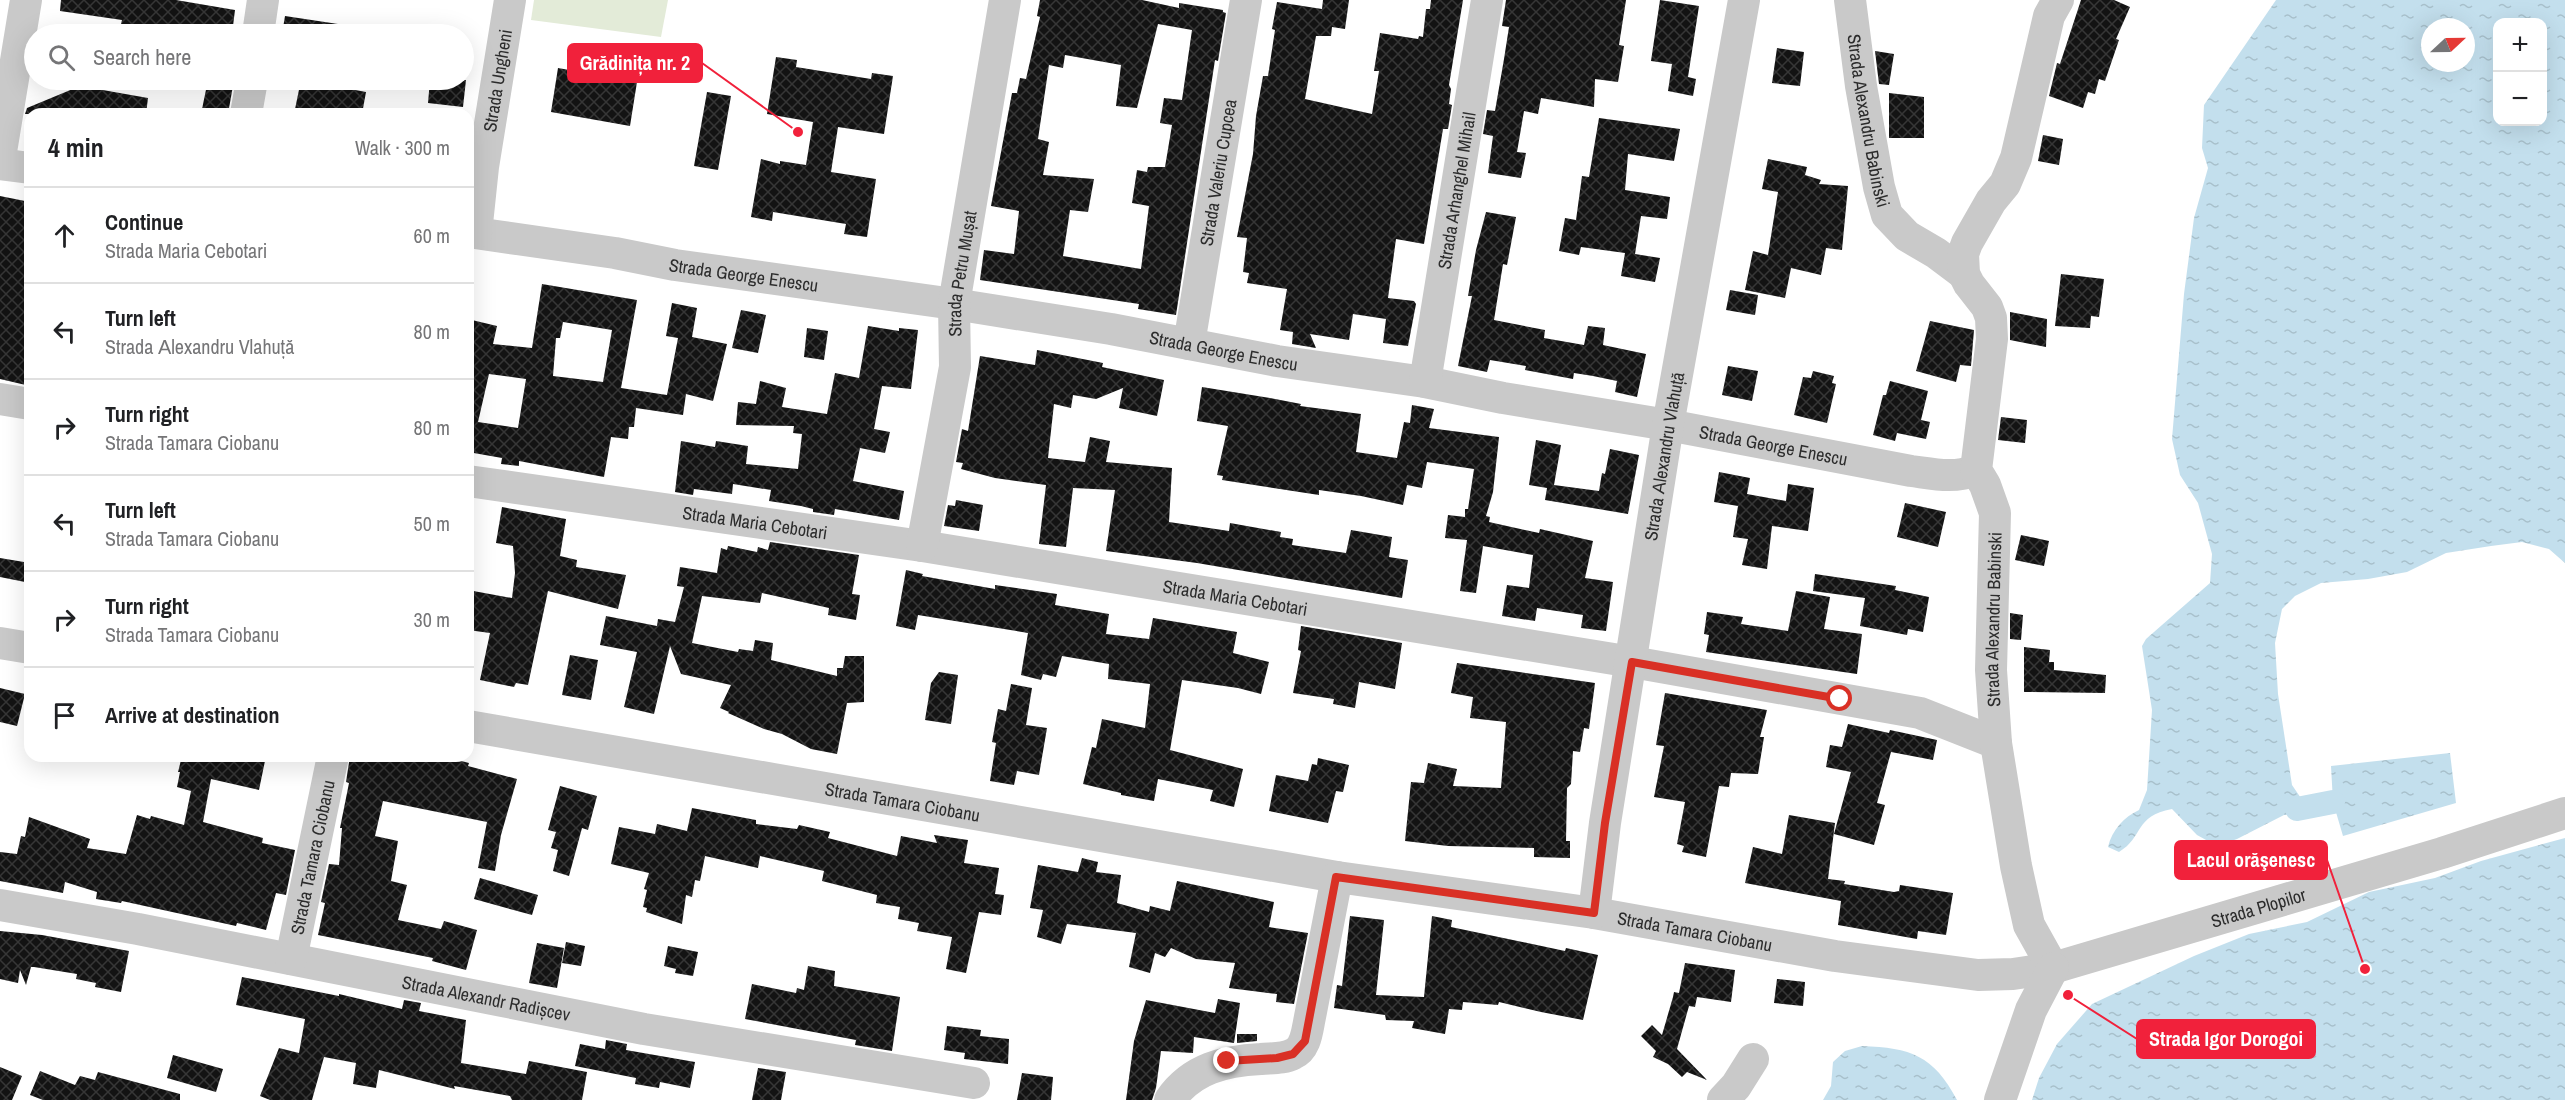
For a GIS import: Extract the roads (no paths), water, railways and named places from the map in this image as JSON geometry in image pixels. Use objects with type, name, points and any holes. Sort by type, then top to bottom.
[{"type":"street","points":[[0,158],[26,0]]},
{"type":"street","points":[[259,24],[263,0]]},
{"type":"street","name":"Strada Ungheni","points":[[474,220],[510,0]]},
{"type":"street","name":"Strada Petru Mușat","points":[[922,546],[955,368],[954,304],[1005,0]]},
{"type":"street","name":"Strada Valeriu Cupcea","points":[[1189,344],[1246,0]]},
{"type":"street","name":"Strada Arhanghel Mihail","points":[[1425,382],[1487,0]]},
{"type":"street","name":"Strada Аlexandru Vlahuță","points":[[1594,913],[1605,823],[1668,425],[1744,0]]},
{"type":"street","name":"Strada Alexandru Babinski","points":[[1850,0],[1863,97],[1887,215],[1906,236],[1936,252],[1964,274],[1968,284],[1987,307],[1991,318],[1992,339],[1976,470],[1985,484],[1995,513],[1991,670],[1996,743],[2016,866],[2029,925],[2054,968]]},
{"type":"street","points":[[1964,274],[1963,254],[1966,243],[1991,201],[2005,183],[2016,158],[2049,16],[2058,0]]},
{"type":"street","points":[[247,108],[250,90]]},
{"type":"street","points":[[0,164],[24,167]]},
{"type":"street","name":"Strada George Enescu","points":[[474,232],[615,253],[675,265],[954,304],[1111,329],[1277,361],[1425,382],[1503,398],[1668,425],[1948,476],[1962,476],[1976,470]]},
{"type":"street","points":[[0,399],[24,403]]},
{"type":"street","name":"Strada Maria Cebotari","points":[[474,482],[922,546],[1632,662],[1920,713],[1996,743]]},
{"type":"street","points":[[0,643],[24,647]]},
{"type":"street","name":"Strada Tamara Ciobanu","points":[[474,727],[1336,877],[1594,913],[1835,956],[1978,975],[2013,974],[2054,968]]},
{"type":"street","name":"Strada Tamara Ciobanu","points":[[291,959],[332,762]]},
{"type":"street","name":"Strada Plopilor","points":[[2054,968],[2442,853],[2565,813]]},
{"type":"street","points":[[1170,1100],[1185,1083],[1227,1061],[1277,1058],[1299,1050],[1305,1041],[1336,877]]},
{"type":"street","name":"Strada Alexandr Radișcev","points":[[0,905],[291,959],[644,1029],[974,1083]]},
{"type":"street","points":[[2000,1100],[2031,1010],[2054,968]]},
{"type":"street","points":[[1723,1100],[1736,1086],[1753,1059]]},
{"type":"water","points":[[2276,0],[2565,0],[2565,563],[2549,549],[2522,542],[2446,553],[2407,572],[2368,579],[2321,583],[2295,596],[2282,609],[2275,643],[2278,694],[2292,785],[2309,810],[2304,814],[2284,815],[2237,839],[2217,846],[2197,835],[2172,809],[2151,817],[2127,846],[2119,852],[2108,847],[2112,835],[2128,816],[2139,810],[2147,790],[2152,710],[2142,646],[2146,639],[2210,583],[2212,554],[2198,503],[2180,475],[2172,439],[2184,294],[2194,218],[2208,168],[2202,148],[2204,105]]},
{"type":"water","points":[[2450,753],[2456,803],[2343,836],[2333,802],[2331,766]]},
{"type":"water","points":[[2565,838],[2565,1100],[2032,1100],[2039,1078],[2057,1044],[2092,1004],[2194,956],[2249,934],[2307,922],[2369,892],[2435,878],[2481,861]]},
{"type":"water","points":[[1862,1046],[1894,1049],[1919,1057],[1939,1073],[1957,1100],[1823,1100],[1831,1086],[1833,1062],[1845,1051]]},
{"type":"waterway","points":[[2297,809],[2333,802]]},
{"type":"place","name":"Grădinița nr. 2","points":[[798,132]]},
{"type":"place","name":"Lacul orăşenesc","points":[[2365,969]]},
{"type":"place","name":"Strada Igor Dorogoi","points":[[2068,995]]}]
